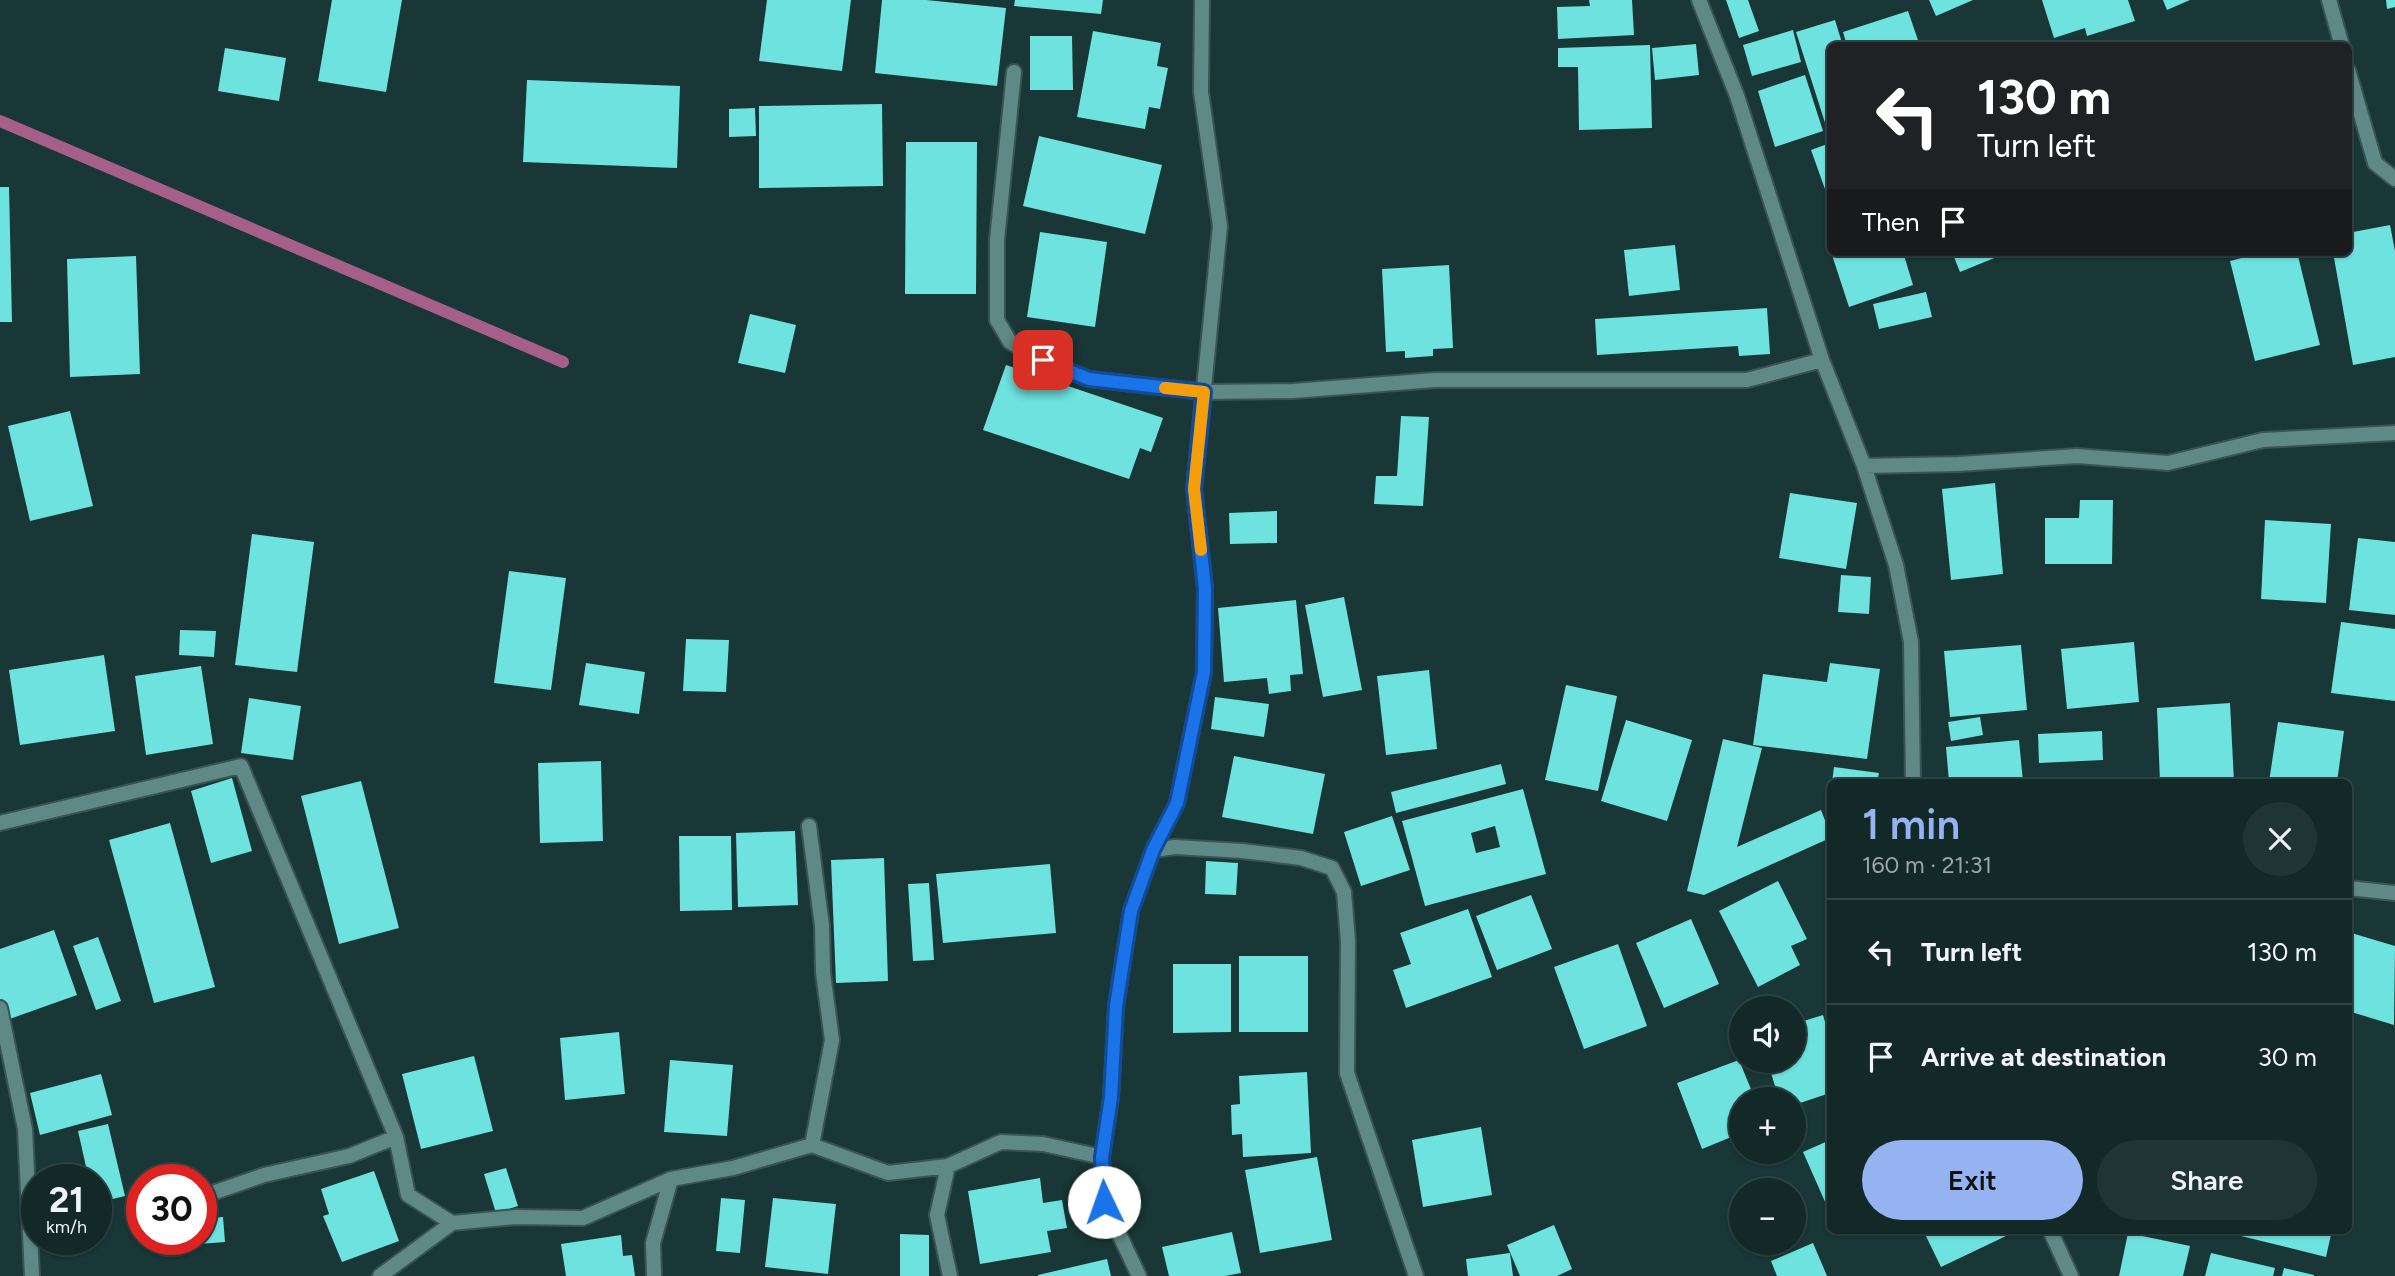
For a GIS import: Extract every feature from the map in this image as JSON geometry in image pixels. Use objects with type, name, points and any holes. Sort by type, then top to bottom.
[{"type":"street","points":[[1139,1276],[1104,1202],[1102,1157],[1111,1097],[1116,1006],[1131,911],[1153,850],[1177,803],[1204,672],[1205,588],[1194,489],[1220,226],[1201,92],[1202,0]]},
{"type":"street","points":[[1699,0],[1737,96],[1822,360],[1864,466],[1896,565],[1911,642],[1913,779]]},
{"type":"street","points":[[2329,0],[2341,42]]},
{"type":"street","points":[[1014,72],[997,240],[997,320],[1010,342],[1043,360],[1089,379],[1204,392],[1293,391],[1435,380],[1748,380],[1822,360]]},
{"type":"street","points":[[2352,84],[2375,163],[2395,179]]},
{"type":"street","points":[[1864,466],[1959,464],[2077,456],[2168,463],[2263,440],[2395,433]]},
{"type":"street","points":[[0,823],[241,766],[396,1137],[408,1195],[452,1223]]},
{"type":"street","points":[[809,826],[822,926],[823,973],[832,1040],[812,1145]]},
{"type":"street","points":[[1153,850],[1175,847],[1242,851],[1301,858],[1332,868],[1343,892],[1348,941],[1347,1073],[1416,1276]]},
{"type":"street","points":[[2352,888],[2395,893]]},
{"type":"street","points":[[0,1008],[25,1129],[32,1276]]},
{"type":"street","points":[[217,1191],[264,1175],[349,1156],[396,1137]]},
{"type":"street","points":[[380,1276],[452,1223],[516,1217],[583,1218],[671,1180],[733,1168],[812,1145],[888,1173],[948,1166],[1001,1142],[1043,1144],[1102,1157]]},
{"type":"street","points":[[948,1166],[937,1215],[950,1276]]},
{"type":"street","points":[[654,1276],[653,1243],[671,1180]]},
{"type":"street","points":[[2052,1234],[2071,1276]]},
{"type":"building","points":[[332,0],[402,0],[386,92],[318,81]]},
{"type":"building","points":[[767,0],[851,0],[842,71],[759,61]]},
{"type":"building","points":[[882,0],[926,0],[1006,8],[997,86],[875,73]]},
{"type":"building","points":[[1015,0],[1103,0],[1101,14],[1014,6]]},
{"type":"building","points":[[1589,0],[1632,0],[1634,35],[1558,39],[1557,7],[1590,6]]},
{"type":"building","points":[[1726,0],[1748,0],[1759,31],[1739,38]]},
{"type":"building","points":[[1929,0],[1973,0],[1936,16]]},
{"type":"building","points":[[2042,0],[2128,0],[2135,21],[2087,36],[2085,28],[2054,38]]},
{"type":"building","points":[[2163,0],[2190,0],[2167,10]]},
{"type":"building","points":[[2386,0],[2395,0],[2395,7],[2387,9]]},
{"type":"building","points":[[1908,11],[1919,42],[1846,42],[1843,32]]},
{"type":"building","points":[[1835,20],[1842,42],[1827,42],[1827,129],[1796,32]]},
{"type":"building","points":[[1793,30],[1801,62],[1752,76],[1743,45]]},
{"type":"building","points":[[1093,31],[1161,43],[1157,66],[1168,68],[1160,109],[1149,107],[1145,129],[1077,117]]},
{"type":"building","points":[[1030,36],[1072,36],[1073,90],[1030,90]]},
{"type":"building","points":[[1696,44],[1699,75],[1655,80],[1652,48]]},
{"type":"building","points":[[1650,45],[1652,128],[1579,130],[1578,67],[1558,67],[1558,48]]},
{"type":"building","points":[[225,48],[286,58],[279,101],[218,91]]},
{"type":"building","points":[[1805,75],[1823,131],[1775,147],[1758,91]]},
{"type":"building","points":[[527,80],[680,86],[677,168],[523,162]]},
{"type":"building","points":[[882,104],[883,186],[759,188],[759,106]]},
{"type":"building","points":[[755,108],[756,136],[729,137],[729,109]]},
{"type":"building","points":[[1039,136],[1162,165],[1145,234],[1023,206]]},
{"type":"building","points":[[906,142],[977,142],[976,294],[905,294]]},
{"type":"building","points":[[1827,144],[1827,195],[1811,150]]},
{"type":"building","points":[[0,187],[9,187],[12,322],[0,322]]},
{"type":"building","points":[[2390,225],[2395,251],[2395,357],[2353,365],[2334,256],[2352,256],[2352,232]]},
{"type":"building","points":[[1040,232],[1107,242],[1095,327],[1027,317]]},
{"type":"building","points":[[1675,245],[1680,290],[1629,296],[1624,250]]},
{"type":"building","points":[[136,256],[140,374],[70,377],[67,259]]},
{"type":"building","points":[[1832,256],[1904,256],[1913,285],[1849,307]]},
{"type":"building","points":[[1954,256],[1999,256],[1960,272]]},
{"type":"building","points":[[2249,256],[2298,256],[2320,345],[2255,361],[2230,261]]},
{"type":"building","points":[[1449,265],[1453,348],[1433,349],[1433,356],[1405,358],[1405,351],[1386,352],[1382,269]]},
{"type":"building","points":[[1926,292],[1932,317],[1879,329],[1873,304]]},
{"type":"building","points":[[1767,308],[1770,354],[1739,356],[1738,346],[1597,355],[1595,319]]},
{"type":"building","points":[[750,314],[796,325],[785,373],[738,363]]},
{"type":"building","points":[[1006,365],[1163,418],[1151,452],[1140,448],[1129,479],[983,430]]},
{"type":"building","points":[[70,411],[93,506],[30,521],[8,426]]},
{"type":"building","points":[[1401,416],[1429,417],[1423,506],[1374,504],[1376,476],[1397,476]]},
{"type":"building","points":[[1995,483],[2003,574],[1951,580],[1942,489]]},
{"type":"building","points":[[1790,493],[1857,503],[1846,569],[1779,558]]},
{"type":"building","points":[[2080,500],[2113,500],[2112,564],[2045,564],[2045,518],[2079,518]]},
{"type":"building","points":[[1277,511],[1277,543],[1230,544],[1229,513]]},
{"type":"building","points":[[2265,520],[2331,524],[2326,603],[2261,599]]},
{"type":"building","points":[[252,534],[314,542],[297,672],[235,665]]},
{"type":"building","points":[[2358,538],[2395,542],[2395,615],[2349,610]]},
{"type":"building","points":[[509,571],[566,578],[551,690],[494,683]]},
{"type":"building","points":[[1841,575],[1871,577],[1869,614],[1838,612]]},
{"type":"building","points":[[1344,597],[1362,690],[1323,697],[1305,605]]},
{"type":"building","points":[[1296,600],[1303,674],[1290,675],[1291,691],[1269,694],[1267,678],[1224,682],[1218,608]]},
{"type":"building","points":[[2341,622],[2395,629],[2395,701],[2331,693]]},
{"type":"building","points":[[180,630],[216,631],[214,657],[179,655]]},
{"type":"building","points":[[686,639],[729,640],[726,692],[683,691]]},
{"type":"building","points":[[2134,642],[2139,702],[2067,709],[2061,649]]},
{"type":"building","points":[[2021,645],[2027,710],[1950,717],[1944,651]]},
{"type":"building","points":[[104,655],[115,731],[20,745],[9,670]]},
{"type":"building","points":[[586,663],[645,672],[639,714],[579,705]]},
{"type":"building","points":[[1830,663],[1880,669],[1867,759],[1753,745],[1763,674],[1827,682]]},
{"type":"building","points":[[201,666],[213,744],[146,755],[135,676]]},
{"type":"building","points":[[1429,670],[1437,749],[1386,755],[1377,676]]},
{"type":"building","points":[[1566,685],[1617,696],[1598,791],[1545,780]]},
{"type":"building","points":[[1215,697],[1269,704],[1264,737],[1211,729]]},
{"type":"building","points":[[249,698],[301,706],[293,760],[241,753]]},
{"type":"building","points":[[2230,703],[2234,779],[2160,779],[2157,708]]},
{"type":"building","points":[[1980,717],[1983,735],[1951,741],[1948,722]]},
{"type":"building","points":[[1626,720],[1692,740],[1667,821],[1601,801]]},
{"type":"building","points":[[2278,722],[2344,731],[2337,779],[2269,779]]},
{"type":"building","points":[[2102,731],[2103,760],[2039,763],[2038,734]]},
{"type":"building","points":[[1723,739],[1762,748],[1737,847],[1821,810],[1827,825],[1827,839],[1704,895],[1687,891]]},
{"type":"building","points":[[2019,740],[2023,779],[1949,779],[1946,747]]},
{"type":"building","points":[[1234,756],[1325,774],[1313,834],[1222,817]]},
{"type":"building","points":[[601,761],[603,841],[540,843],[538,763]]},
{"type":"building","points":[[1501,764],[1506,784],[1396,813],[1391,792]]},
{"type":"building","points":[[1834,767],[1879,773],[1878,779],[1832,779]]},
{"type":"building","points":[[232,778],[252,851],[211,863],[191,791]]},
{"type":"building","points":[[361,781],[399,928],[339,944],[301,796]]},
{"type":"building","points":[[1523,789],[1546,874],[1425,906],[1402,821]],"holes":[[[1495,826],[1500,847],[1476,853],[1471,833]]]},
{"type":"building","points":[[1392,816],[1410,870],[1361,886],[1344,832]]},
{"type":"building","points":[[170,823],[215,987],[154,1003],[109,840]]},
{"type":"building","points":[[795,831],[798,905],[738,907],[736,833]]},
{"type":"building","points":[[679,836],[731,836],[732,910],[680,911]]},
{"type":"building","points":[[884,858],[888,981],[836,983],[831,860]]},
{"type":"building","points":[[1206,861],[1238,863],[1236,895],[1205,894]]},
{"type":"building","points":[[1050,864],[1056,933],[943,943],[936,874]]},
{"type":"building","points":[[1778,881],[1807,939],[1791,946],[1800,965],[1758,987],[1719,911]]},
{"type":"building","points":[[929,883],[934,960],[913,961],[908,884]]},
{"type":"building","points":[[1531,895],[1552,949],[1497,970],[1476,916]]},
{"type":"building","points":[[1468,909],[1492,977],[1406,1008],[1393,970],[1411,964],[1400,933]]},
{"type":"building","points":[[1691,919],[1719,984],[1664,1008],[1636,943]]},
{"type":"building","points":[[54,930],[77,995],[4,1021],[0,1008],[0,949]]},
{"type":"building","points":[[2352,933],[2395,946],[2394,1025],[2352,1012]]},
{"type":"building","points":[[98,937],[121,1001],[96,1010],[73,946]]},
{"type":"building","points":[[1618,944],[1647,1026],[1584,1049],[1554,967]]},
{"type":"building","points":[[1239,956],[1308,956],[1308,1032],[1239,1032]]},
{"type":"building","points":[[1173,964],[1231,964],[1231,1032],[1173,1033]]},
{"type":"building","points":[[1823,1015],[1827,1029],[1827,1094],[1806,1101],[1806,1087],[1775,1087],[1771,1073],[1806,1073],[1806,1020]]},
{"type":"building","points":[[619,1032],[625,1094],[565,1100],[560,1038]]},
{"type":"building","points":[[474,1056],[493,1131],[421,1149],[402,1074]]},
{"type":"building","points":[[670,1060],[733,1065],[727,1136],[664,1132]]},
{"type":"building","points":[[1729,1064],[1729,1073],[1744,1073],[1750,1087],[1729,1087],[1729,1138],[1702,1149],[1677,1083]]},
{"type":"building","points":[[1307,1072],[1311,1153],[1243,1157],[1242,1134],[1232,1135],[1231,1105],[1240,1104],[1239,1076]]},
{"type":"building","points":[[101,1074],[112,1115],[40,1135],[30,1093]]},
{"type":"building","points":[[108,1124],[125,1196],[112,1199],[112,1164],[85,1164],[78,1131]]},
{"type":"building","points":[[1481,1127],[1492,1195],[1423,1207],[1412,1140]]},
{"type":"building","points":[[1827,1141],[1827,1206],[1806,1159],[1806,1151]]},
{"type":"building","points":[[1317,1157],[1332,1240],[1260,1253],[1245,1170]]},
{"type":"building","points":[[506,1168],[518,1206],[496,1213],[484,1174]]},
{"type":"building","points":[[374,1171],[399,1241],[342,1262],[323,1216],[329,1214],[321,1189]]},
{"type":"building","points":[[1040,1178],[1043,1203],[1062,1200],[1067,1228],[1047,1231],[1051,1252],[980,1264],[968,1191]]},
{"type":"building","points":[[721,1198],[745,1200],[740,1253],[716,1251]]},
{"type":"building","points":[[773,1198],[836,1204],[828,1274],[765,1267]]},
{"type":"building","points":[[223,1217],[225,1242],[217,1243],[217,1218]]},
{"type":"building","points":[[1554,1225],[1572,1269],[1557,1276],[1520,1276],[1507,1245]]},
{"type":"building","points":[[1232,1232],[1241,1273],[1225,1276],[1169,1276],[1162,1247]]},
{"type":"building","points":[[900,1234],[929,1235],[929,1276],[900,1276]]},
{"type":"building","points":[[1925,1234],[2005,1234],[2006,1236],[1941,1267]]},
{"type":"building","points":[[2128,1234],[2190,1246],[2183,1276],[2119,1276]]},
{"type":"building","points":[[2233,1234],[2331,1234],[2326,1257]]},
{"type":"building","points":[[621,1235],[623,1256],[632,1255],[635,1276],[566,1276],[561,1244]]},
{"type":"building","points":[[1813,1243],[1827,1276],[1777,1276],[1771,1261],[1785,1255],[1806,1255],[1806,1246]]},
{"type":"building","points":[[1510,1253],[1513,1276],[1468,1276],[1466,1259]]},
{"type":"building","points":[[2211,1253],[2275,1268],[2273,1276],[2205,1276]]},
{"type":"building","points":[[1107,1259],[1111,1276],[1038,1276],[1038,1275]]},
{"type":"building","points":[[2284,1268],[2314,1275],[2314,1276],[2282,1276]]},
{"type":"waterway","points":[[0,121],[563,362]]},
{"type":"slow traffic","points":[[1165,388],[1204,392],[1194,489],[1201,550]]},
{"type":"route","points":[[1043,360],[1089,379],[1204,392],[1194,489],[1205,588],[1204,672],[1177,803],[1153,850],[1131,911],[1116,1006],[1111,1097],[1102,1157],[1104,1202]]}]
